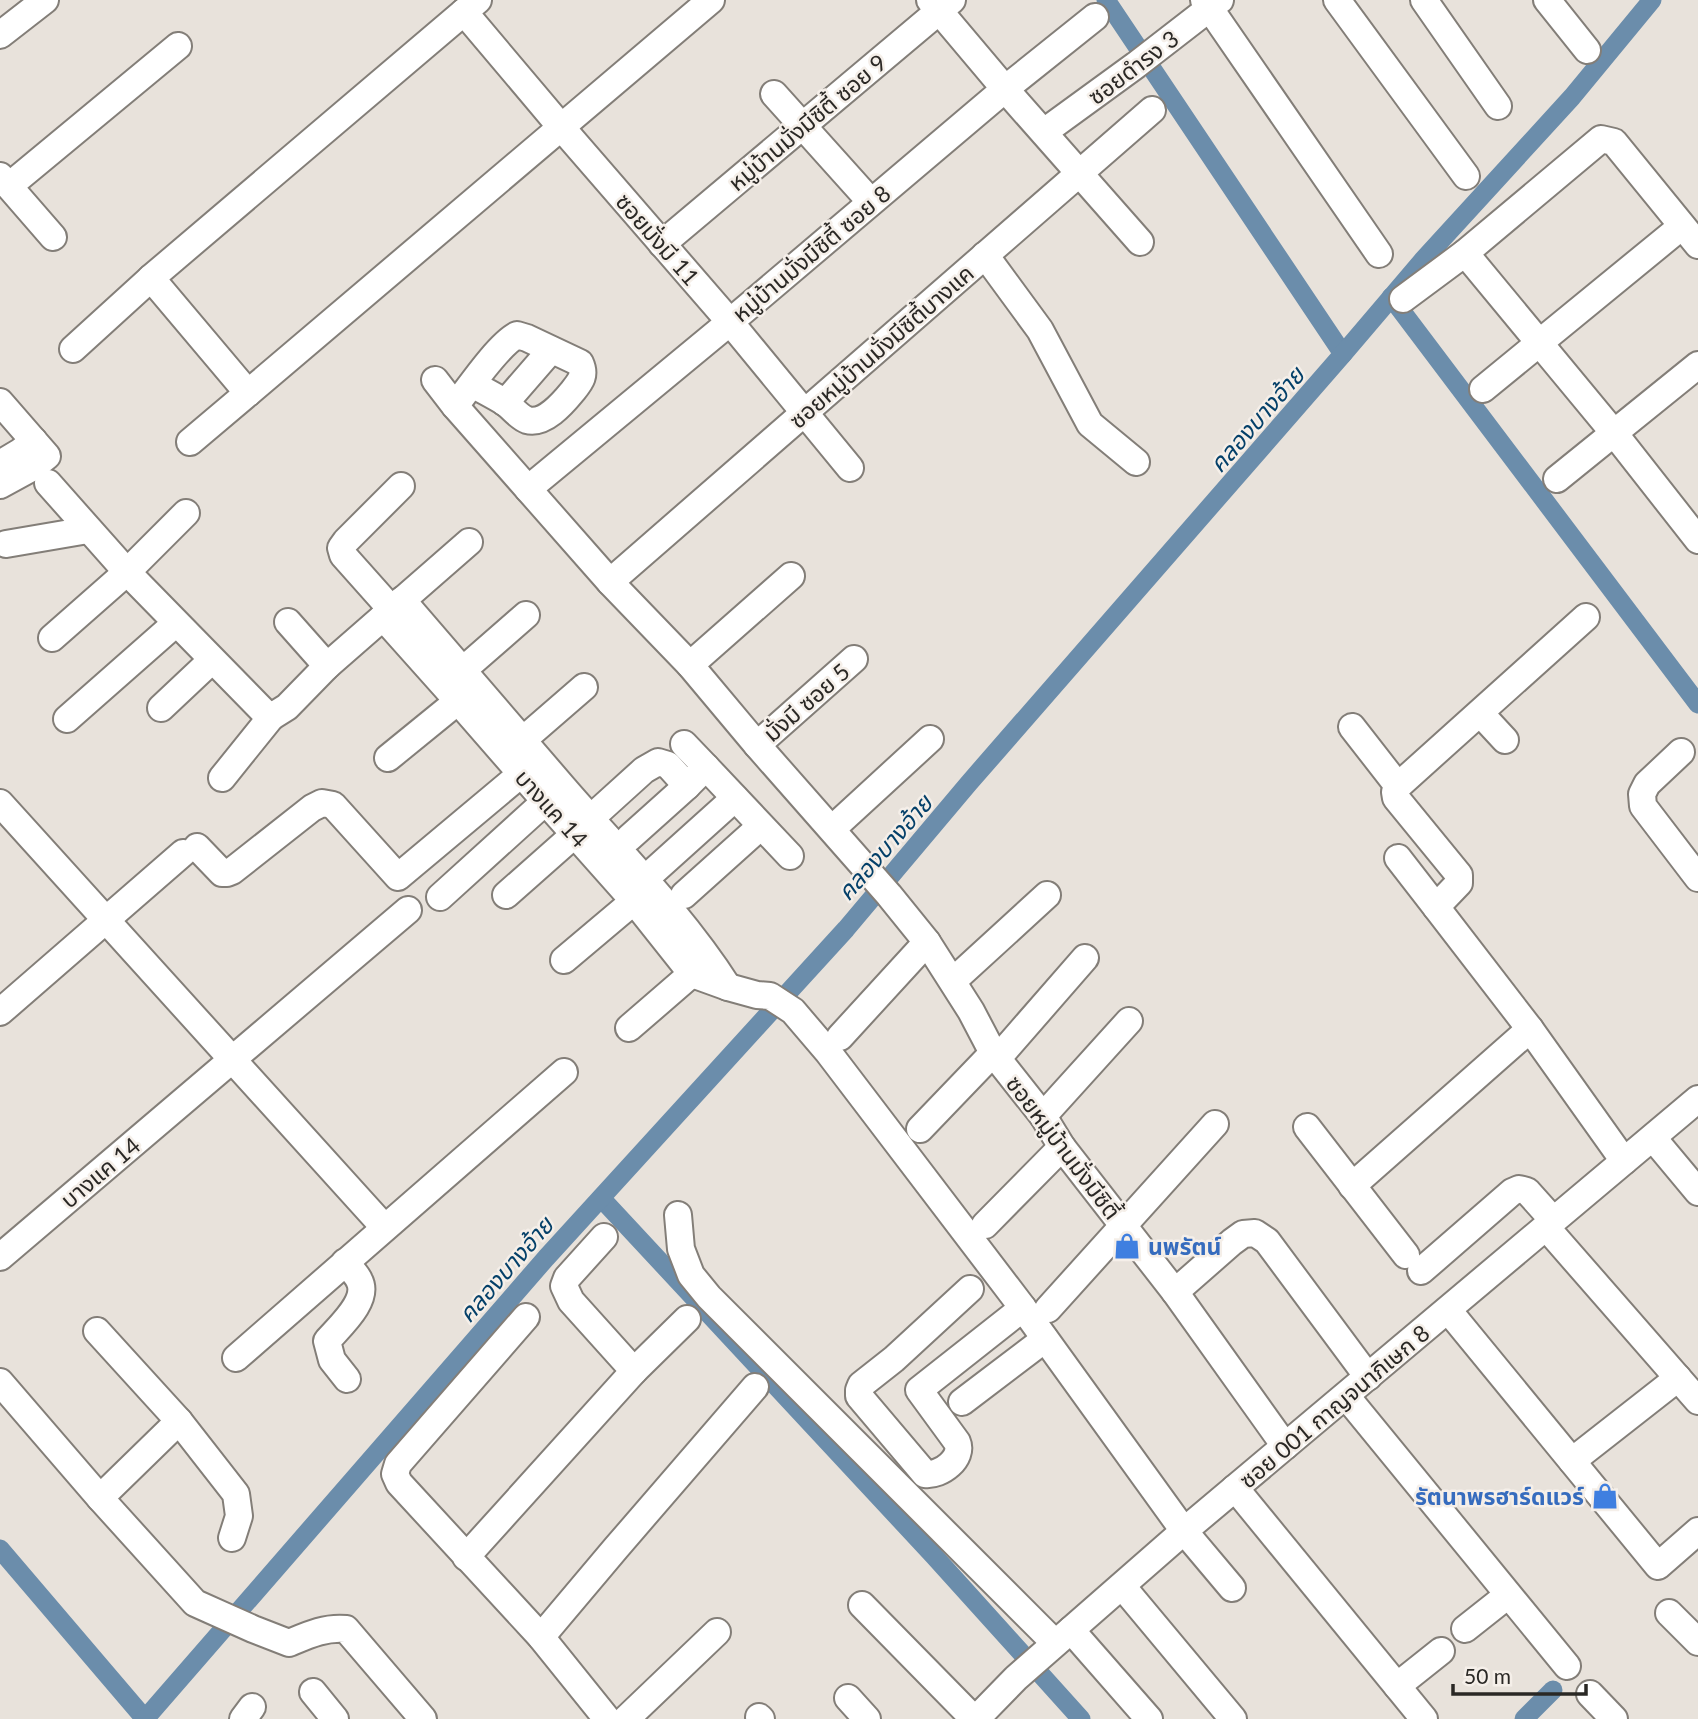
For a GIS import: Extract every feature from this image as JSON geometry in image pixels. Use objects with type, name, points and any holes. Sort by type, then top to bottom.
[{"type":"street","points":[[0,35],[46,0]]},
{"type":"street","points":[[190,442],[711,0]]},
{"type":"street","points":[[1424,0],[1498,106]]},
{"type":"street","points":[[1547,0],[1587,50]]},
{"type":"street","points":[[1212,2],[1379,254]]},
{"type":"street","name":"ซอยดำรง 3","points":[[1044,132],[1171,39],[1212,2]]},
{"type":"street","points":[[1341,2],[1466,176]]},
{"type":"street","points":[[941,3],[1005,89],[1140,242]]},
{"type":"street","name":"หมู่บ้านมั่งมีซิตี้ ซอย 9","points":[[662,244],[803,125],[941,3]]},
{"type":"street","points":[[73,349],[151,278],[471,6]]},
{"type":"street","name":"ซอยมั่งมี 11","points":[[471,6],[561,127],[730,322],[850,467]]},
{"type":"street","name":"หมู่บ้านมั่งมีซิตี้ ซอย 8","points":[[528,488],[730,322],[1005,89],[1095,17]]},
{"type":"street","points":[[53,237],[5,181],[178,46]]},
{"type":"street","points":[[775,94],[871,202]]},
{"type":"street","name":"ซอยหมู่บ้านมั่งมีซิตี้บางแค","points":[[610,582],[1152,110]]},
{"type":"street","points":[[1403,299],[1465,253],[1601,139],[1614,142],[1690,236],[1539,343],[1483,389]]},
{"type":"street","points":[[1465,253],[1614,433],[1698,540]]},
{"type":"street","points":[[985,255],[1040,330],[1090,424],[1136,462]]},
{"type":"street","points":[[151,278],[248,393]]},
{"type":"street","points":[[455,406],[472,384],[508,340],[517,335],[580,363],[583,371],[583,378],[565,400],[543,418],[534,420],[526,420],[505,403],[472,384]]},
{"type":"street","points":[[505,403],[551,350]]},
{"type":"street","points":[[1557,479],[1698,365]]},
{"type":"street","points":[[435,380],[610,582],[690,665],[832,830],[930,739]]},
{"type":"street","points":[[0,402],[27,461]]},
{"type":"street","points":[[0,429],[127,572],[271,717]]},
{"type":"street","points":[[0,485],[27,461]]},
{"type":"street","points":[[392,609],[343,555],[341,548],[401,486]]},
{"type":"street","points":[[52,638],[127,572],[186,513]]},
{"type":"street","points":[[6,544],[88,530]]},
{"type":"street","points":[[222,778],[271,717],[287,707],[327,666],[469,542]]},
{"type":"street","points":[[690,665],[791,576]]},
{"type":"street","name":"บางแค 14","points":[[392,609],[463,670],[524,739],[553,794]]},
{"type":"street","name":"บางแค 14","points":[[392,609],[458,701],[521,774],[553,794],[640,886],[700,966],[728,988],[770,996],[793,1011],[1035,1308]]},
{"type":"street","points":[[463,670],[526,615]]},
{"type":"street","points":[[1436,907],[1458,883],[1459,875],[1396,798],[1398,786],[1586,617]]},
{"type":"street","points":[[288,622],[327,666]]},
{"type":"street","points":[[67,719],[176,623]]},
{"type":"street","name":"มั่งมี ซอย 5","points":[[757,745],[854,659]]},
{"type":"street","points":[[161,708],[212,660]]},
{"type":"street","points":[[524,739],[584,687]]},
{"type":"street","points":[[388,758],[458,701]]},
{"type":"street","points":[[1479,713],[1504,740]]},
{"type":"street","points":[[1352,727],[1398,786]]},
{"type":"street","points":[[684,744],[790,856]]},
{"type":"street","points":[[1681,752],[1647,784],[1642,794],[1643,806],[1698,878]]},
{"type":"street","points":[[506,895],[644,770],[658,762],[668,765],[687,786]]},
{"type":"street","points":[[628,838],[706,767]]},
{"type":"street","points":[[0,1012],[190,850],[222,873],[232,871],[322,803],[333,805],[398,877],[521,774]]},
{"type":"street","points":[[440,897],[553,794]]},
{"type":"street","points":[[564,960],[735,798]]},
{"type":"street","points":[[0,803],[384,1227]]},
{"type":"street","points":[[684,895],[761,826]]},
{"type":"street","name":"ซอยหมู่บ้านมั่งมีซิตี้","points":[[832,830],[927,942],[971,1011],[995,1056],[1175,1292],[1285,1446]]},
{"type":"street","points":[[1398,858],[1530,1029],[1624,1161]]},
{"type":"street","points":[[953,981],[1046,895]]},
{"type":"street","name":"บางแค 14","points":[[0,1257],[408,910]]},
{"type":"street","points":[[840,1037],[927,942]]},
{"type":"street","points":[[919,1129],[995,1056],[1085,958]]},
{"type":"street","points":[[629,1028],[700,966]]},
{"type":"street","points":[[1043,1116],[1129,1021]]},
{"type":"street","points":[[1353,1186],[1530,1029]]},
{"type":"street","points":[[236,1358],[564,1072]]},
{"type":"street","name":"ซอย 001 กาญจนาภิเษก 8","points":[[975,1719],[1016,1678],[1184,1531],[1698,1099]]},
{"type":"street","points":[[919,1390],[1035,1308],[1124,1226],[1215,1124]]},
{"type":"street","points":[[1307,1127],[1413,1263],[1512,1192],[1519,1189],[1527,1191],[1549,1223],[1698,1401]]},
{"type":"street","points":[[1653,1138],[1698,1192]]},
{"type":"street","points":[[985,1225],[1062,1147]]},
{"type":"street","points":[[678,1215],[681,1249],[691,1275],[709,1297],[1149,1719]]},
{"type":"street","points":[[1175,1292],[1232,1242],[1243,1234],[1255,1233],[1267,1241],[1368,1377]]},
{"type":"street","points":[[604,1237],[567,1278],[564,1286],[571,1301],[634,1371]]},
{"type":"street","points":[[345,1262],[360,1280],[362,1292],[358,1304],[327,1341],[332,1360],[347,1379]]},
{"type":"street","points":[[894,1359],[960,1448],[958,1456],[938,1473],[925,1474],[859,1396],[859,1390],[861,1385],[894,1359],[970,1289]]},
{"type":"street","points":[[1035,1308],[1045,1339],[1184,1531],[1233,1588]]},
{"type":"street","points":[[1448,1310],[1658,1566],[1698,1531]]},
{"type":"street","points":[[526,1317],[398,1464],[395,1474],[399,1483],[541,1637],[607,1719]]},
{"type":"street","points":[[466,1557],[634,1371],[687,1319]]},
{"type":"street","points":[[97,1331],[179,1421],[236,1494],[239,1516],[232,1538]]},
{"type":"street","points":[[962,1402],[1045,1339]]},
{"type":"street","points":[[1572,1461],[1678,1378]]},
{"type":"street","points":[[0,1382],[195,1603],[289,1643],[333,1627],[346,1629],[423,1719]]},
{"type":"street","points":[[541,1637],[755,1387]]},
{"type":"street","points":[[1346,1396],[1567,1666]]},
{"type":"street","points":[[100,1498],[179,1421]]},
{"type":"street","points":[[1235,1488],[1424,1719]]},
{"type":"street","points":[[1122,1586],[1233,1719]]},
{"type":"street","points":[[1465,1629],[1508,1595]]},
{"type":"street","points":[[862,1605],[975,1719]]},
{"type":"street","points":[[1669,1613],[1698,1642]]},
{"type":"street","points":[[625,1719],[717,1632]]},
{"type":"street","points":[[1397,1686],[1441,1651]]},
{"type":"street","points":[[313,1692],[335,1719]]},
{"type":"street","points":[[1590,1694],[1614,1719]]},
{"type":"street","points":[[848,1698],[867,1719]]},
{"type":"waterway","points":[[1106,0],[1343,354]]},
{"type":"waterway","name":"คลองบางอ้าย","points":[[145,1719],[546,1258],[846,929],[969,783],[1423,260],[1572,97],[1652,0]]},
{"type":"waterway","points":[[1391,297],[1698,704]]},
{"type":"waterway","points":[[601,1198],[934,1556],[1081,1719]]},
{"type":"waterway","points":[[0,1549],[145,1719]]},
{"type":"waterway","points":[[1524,1719],[1553,1690]]},
{"type":"place","name":"นพรัตน์","points":[[1127,1246]]},
{"type":"place","name":"รัตนาพรฮาร์ดแวร์","points":[[1605,1496]]}]
